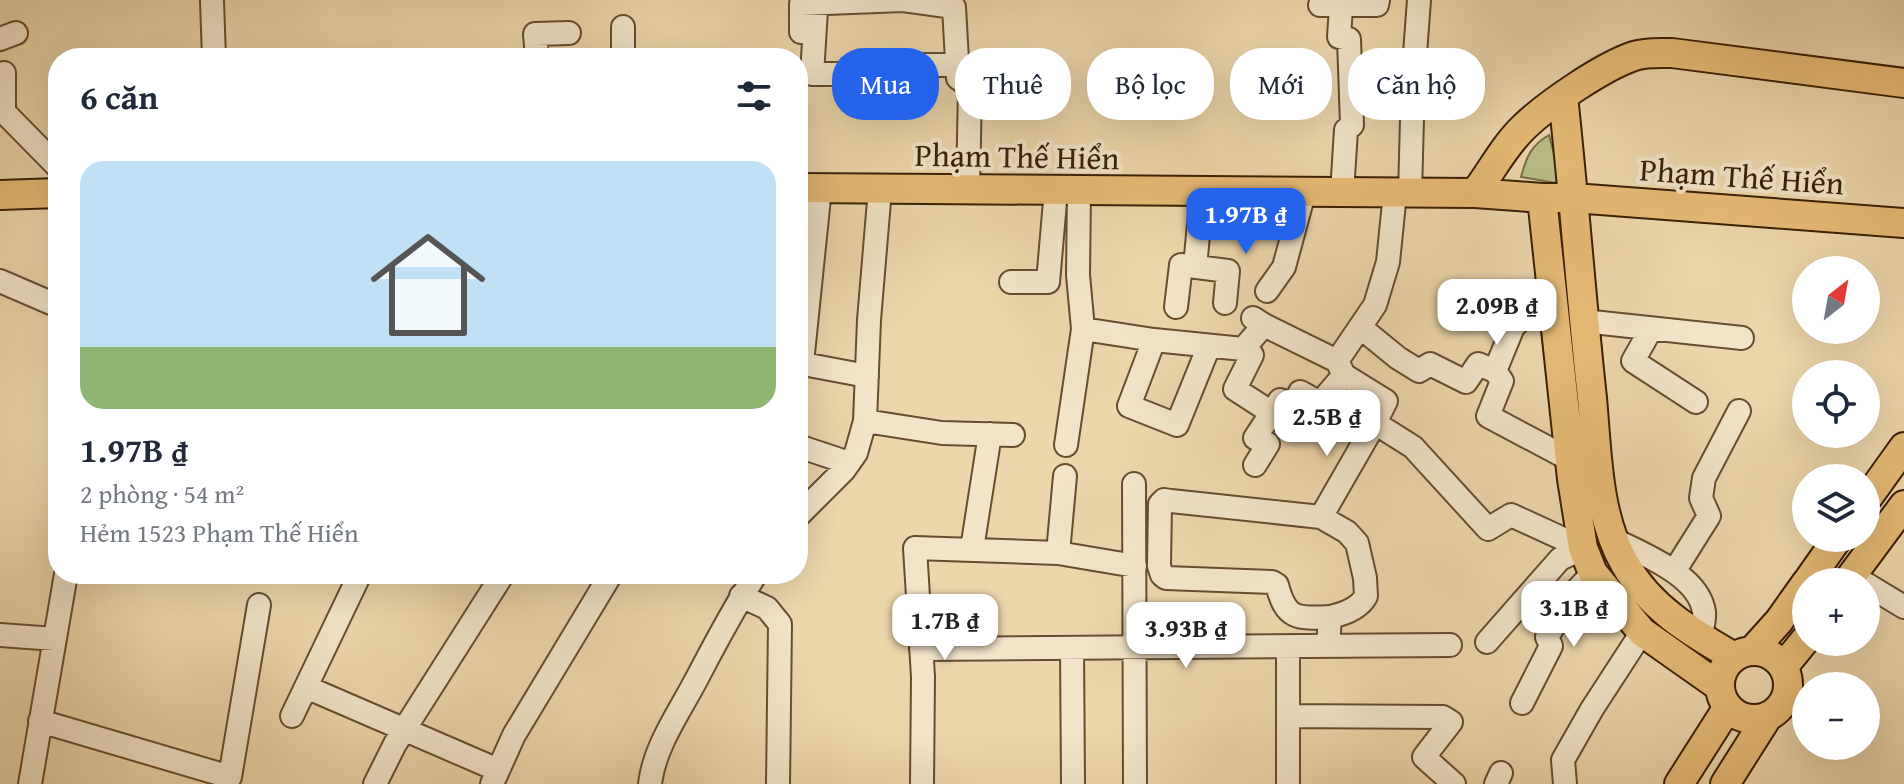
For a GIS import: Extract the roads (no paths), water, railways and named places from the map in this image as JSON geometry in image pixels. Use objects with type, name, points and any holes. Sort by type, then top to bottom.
[{"type":"main road","points":[[1475,193],[1522,129],[1563,96],[1637,55],[1654,53],[1904,83]]},
{"type":"main road","points":[[1542,198],[1570,469],[1588,561],[1642,632],[1724,697],[1746,719],[1768,716],[1778,710],[1787,694],[1787,676],[1761,659],[1700,637],[1669,617],[1630,573],[1613,539],[1600,475],[1563,96]]},
{"type":"main road","name":"Phạm Thế Hiển","points":[[809,188],[1475,193],[1904,223]]},
{"type":"main road","points":[[0,195],[48,193]]},
{"type":"main road","points":[[1880,480],[1904,447]]},
{"type":"main road","points":[[1570,469],[1600,475]]},
{"type":"main road","points":[[1866,568],[1900,517]]},
{"type":"main road","points":[[1761,659],[1779,621],[1792,602]]},
{"type":"main road","points":[[1679,784],[1724,697],[1726,666],[1761,659],[1792,645]]},
{"type":"main road","points":[[1725,784],[1768,716]]},
{"type":"street","points":[[801,32],[801,4],[903,0],[954,7],[957,48]]},
{"type":"street","points":[[1342,193],[1346,130],[1352,125],[1349,39],[1339,37],[1331,6],[1377,5],[1378,0]]},
{"type":"street","points":[[1255,465],[1268,444],[1255,438],[1280,400],[1294,405],[1300,392],[1320,403],[1375,305],[1403,194],[1419,0]]},
{"type":"street","points":[[212,1],[214,48]]},
{"type":"street","points":[[816,3],[812,74],[861,74],[906,65],[955,65]]},
{"type":"street","points":[[623,27],[623,48]]},
{"type":"street","points":[[536,48],[535,34],[569,33]]},
{"type":"street","points":[[4,73],[4,112],[48,157]]},
{"type":"street","points":[[968,190],[969,120]]},
{"type":"street","points":[[808,506],[856,453],[865,421],[869,320],[880,189]]},
{"type":"street","points":[[1011,282],[1048,282],[1068,190]]},
{"type":"street","points":[[1066,445],[1083,329],[1068,190]]},
{"type":"street","points":[[1195,267],[1202,192]]},
{"type":"street","points":[[1267,291],[1294,269],[1304,193]]},
{"type":"street","points":[[1176,307],[1181,265],[1228,271],[1225,303]]},
{"type":"street","points":[[0,281],[48,302]]},
{"type":"street","points":[[1495,371],[1513,327],[1551,292]]},
{"type":"street","points":[[1243,349],[1259,321],[1340,368],[1386,401],[1321,517]]},
{"type":"street","points":[[1583,321],[1742,338]]},
{"type":"street","points":[[1360,327],[1419,371],[1430,364],[1466,382],[1478,364],[1495,371],[1502,381],[1488,416],[1570,469]]},
{"type":"street","points":[[1083,329],[1243,349],[1252,355],[1235,389],[1272,413]]},
{"type":"street","points":[[1651,329],[1633,361],[1696,402]]},
{"type":"street","points":[[1154,340],[1129,406],[1177,425],[1209,346]]},
{"type":"street","points":[[808,365],[867,376]]},
{"type":"street","points":[[1675,570],[1709,516],[1701,498],[1704,478],[1739,411]]},
{"type":"street","points":[[865,421],[942,433],[1002,435],[972,549]]},
{"type":"street","points":[[1375,423],[1413,447],[1488,529],[1511,515],[1588,561]]},
{"type":"street","points":[[808,449],[849,463]]},
{"type":"street","points":[[1058,553],[1065,476]]},
{"type":"street","points":[[1134,484],[1135,784]]},
{"type":"street","points":[[1164,500],[1321,517],[1347,532],[1357,543],[1366,596],[1363,602],[1349,611],[1330,617],[1305,618],[1293,614],[1280,601],[1277,585],[1272,582],[1166,578],[1162,575],[1159,554],[1160,504],[1164,500]]},
{"type":"street","points":[[1613,539],[1675,570],[1704,609],[1700,637]]},
{"type":"street","points":[[922,784],[921,649],[915,548],[1058,553],[1134,560],[1159,554]]},
{"type":"street","points":[[1487,642],[1560,559],[1588,561]]},
{"type":"street","points":[[1522,703],[1551,646],[1547,637],[1575,592],[1588,561]]},
{"type":"street","points":[[30,784],[64,584]]},
{"type":"street","points":[[292,716],[355,584]]},
{"type":"street","points":[[375,784],[405,729],[497,584]]},
{"type":"street","points":[[306,687],[405,729],[495,777],[514,735],[605,584]]},
{"type":"street","points":[[650,784],[657,755],[749,584]]},
{"type":"street","points":[[1880,594],[1904,607]]},
{"type":"street","points":[[741,596],[767,608],[780,624],[778,784]]},
{"type":"street","points":[[40,721],[230,777],[259,605]]},
{"type":"street","points":[[1328,646],[1330,617]]},
{"type":"street","points":[[1565,784],[1563,760],[1642,632]]},
{"type":"street","points":[[0,635],[55,639]]},
{"type":"street","points":[[921,649],[1450,645]]},
{"type":"street","points":[[1288,647],[1288,784]]},
{"type":"street","points":[[1072,648],[1073,784]]},
{"type":"street","points":[[1288,716],[1443,717],[1451,722],[1424,757],[1454,784]]}]
